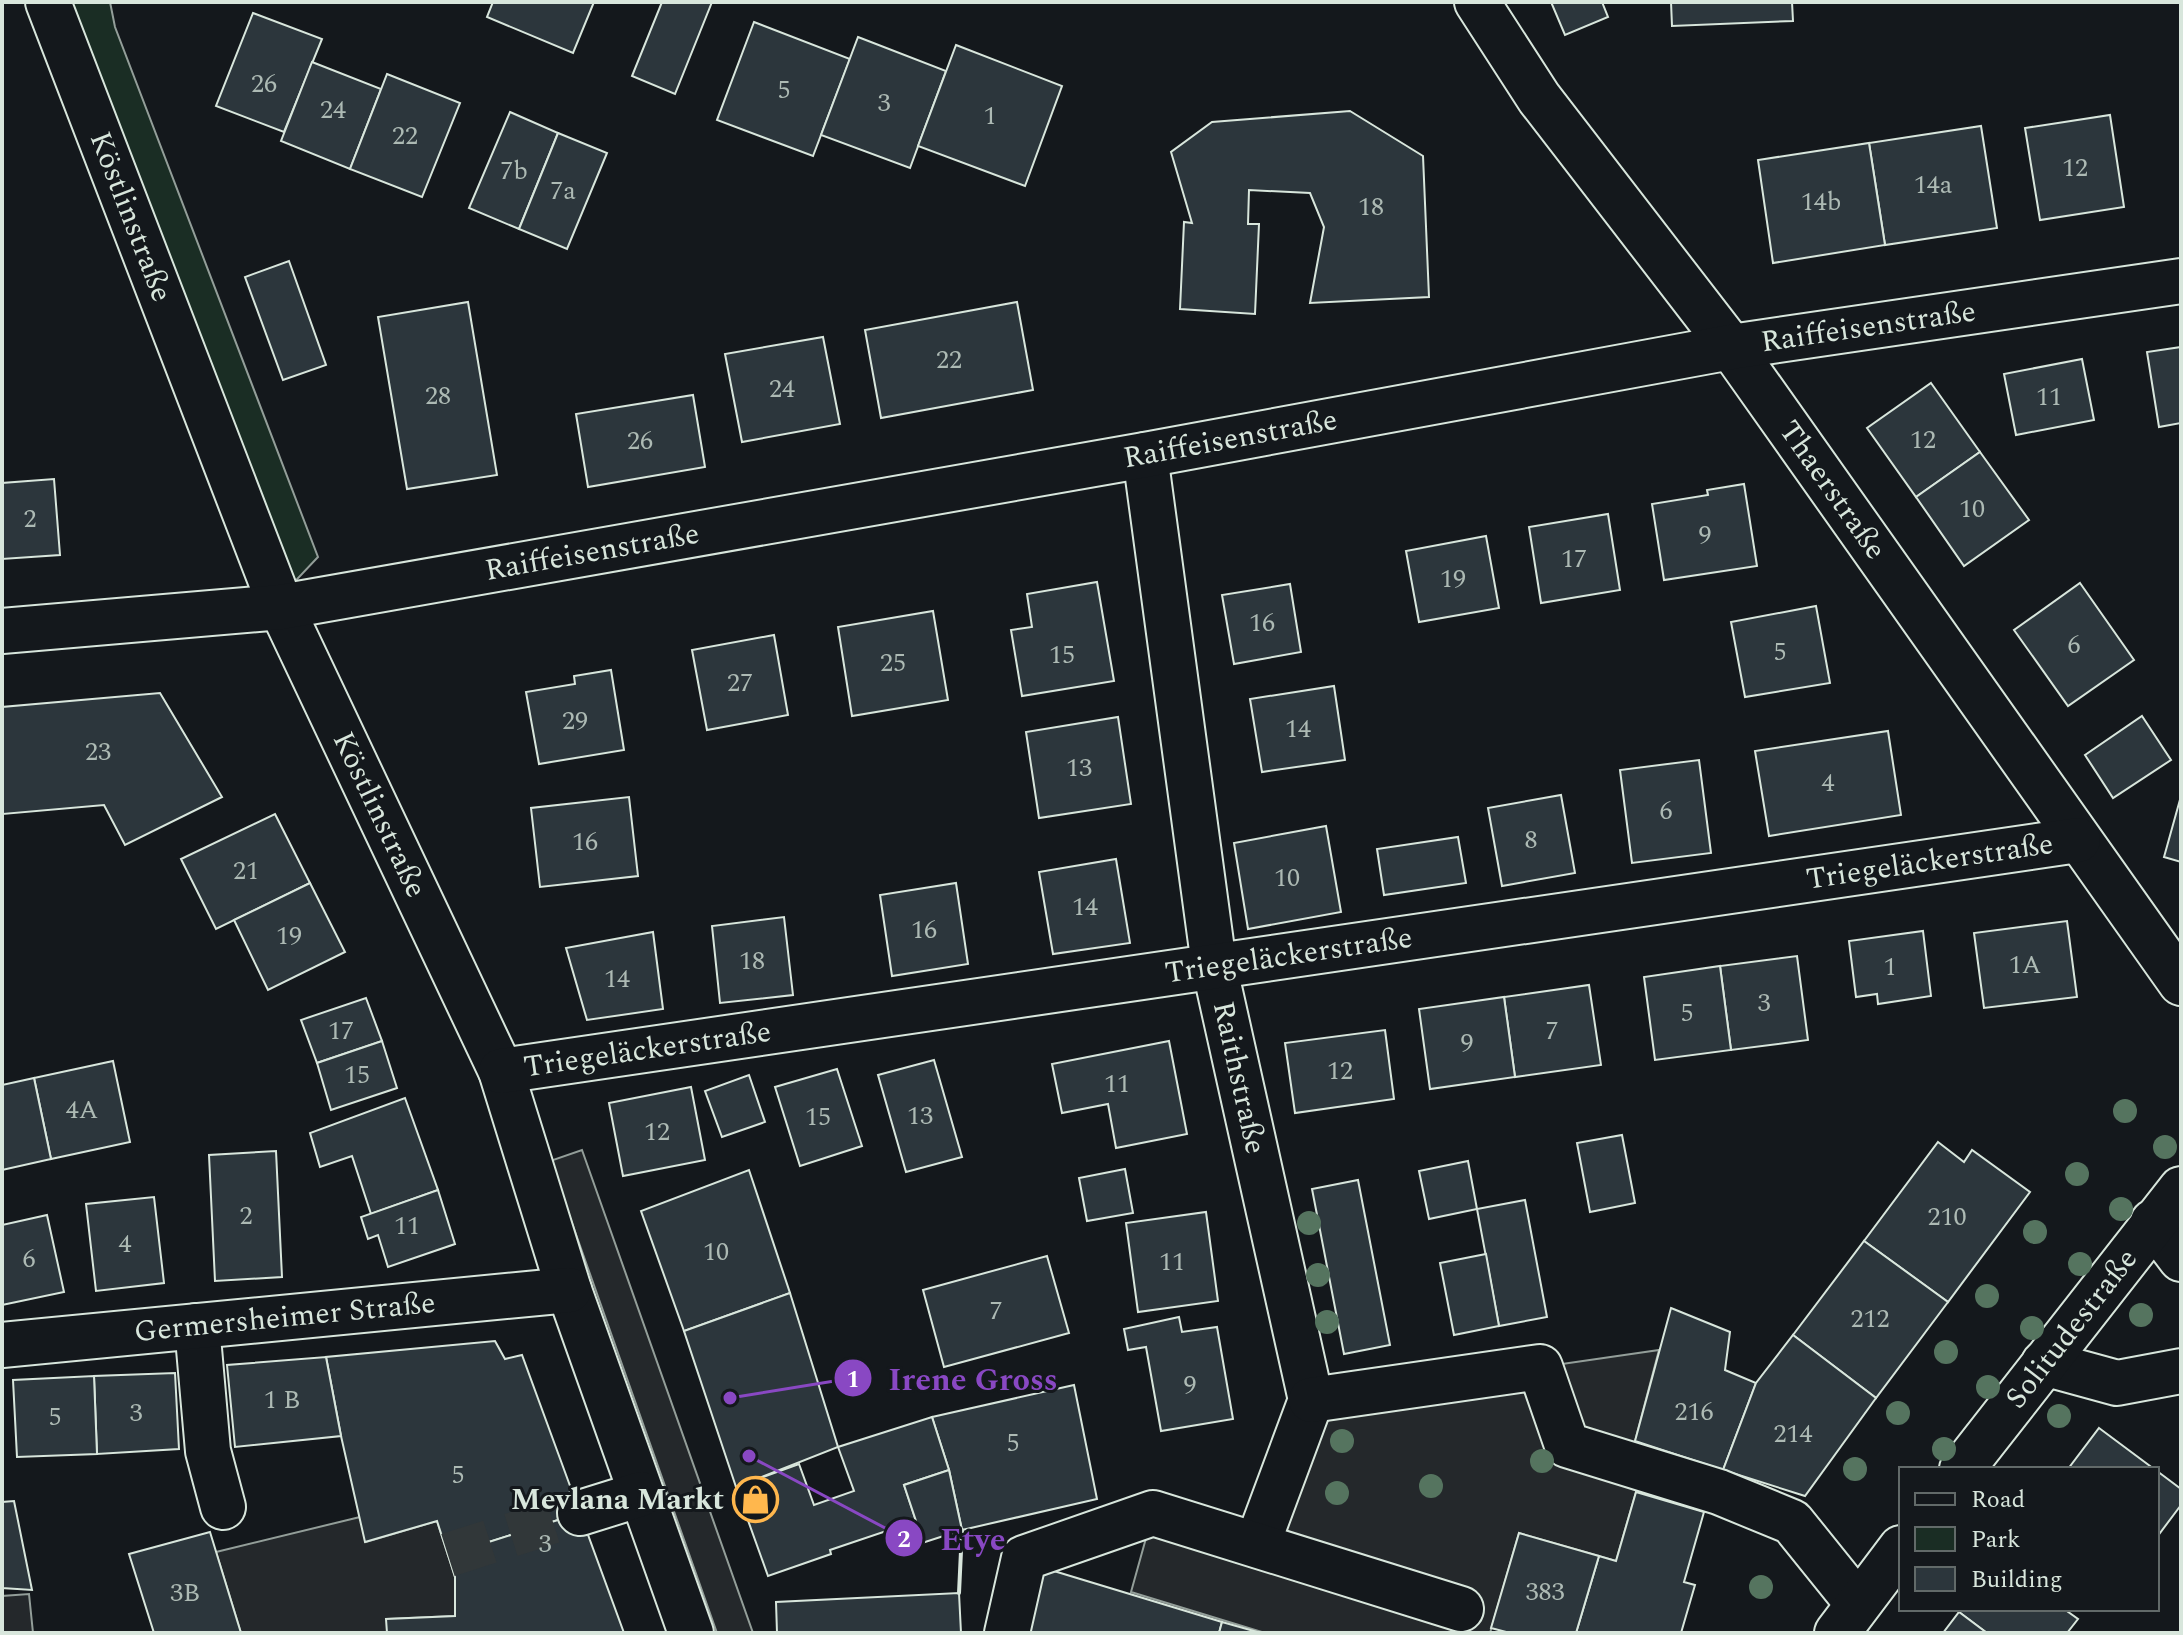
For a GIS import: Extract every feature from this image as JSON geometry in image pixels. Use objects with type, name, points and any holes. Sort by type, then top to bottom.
[{"type":"street","name":"Köstlinstraße","points":[[48,2],[281,607],[501,1071],[569,1290],[691,1633]]},
{"type":"street","name":"Thaerstraße","points":[[1477,2],[1539,98],[1731,347],[2181,983]]},
{"type":"street","name":"Raiffeisenstraße","points":[[2,631],[281,607],[1145,455],[1731,347],[2181,281]]},
{"type":"street","name":"Raithstraße","points":[[1145,455],[1214,965],[1311,1400]]},
{"type":"street","name":"Triegeläckerstraße","points":[[501,1071],[2078,840]]},
{"type":"street","name":"Solitudestraße","points":[[1964,1467],[2181,1189]]},
{"type":"street","points":[[2153,1222],[2181,1259]]},
{"type":"street","name":"Germersheimer Straße","points":[[2,1345],[569,1290]]},
{"type":"street","points":[[197,1326],[208,1451],[223,1507]]},
{"type":"street","points":[[2044,1363],[2117,1383],[2181,1371]]},
{"type":"street","points":[[1257,1545],[1311,1400],[1540,1367],[1567,1445],[1719,1492],[1792,1522],[1848,1618],[1899,1551]]},
{"type":"street","points":[[580,1513],[641,1494]]},
{"type":"street","points":[[1007,1633],[1024,1558],[1153,1513],[1461,1609]]},
{"type":"green space","points":[[69,2],[110,2],[115,27],[318,557],[285,592]]},
{"type":"shaded area","points":[[582,1150],[753,1633],[717,1633],[550,1161]]},
{"type":"shaded area","points":[[1659,1350],[1635,1441],[1636,1492],[1616,1561],[1519,1533],[1490,1633],[1265,1633],[1131,1592],[1153,1513],[1257,1545],[1311,1400]]},
{"type":"shaded area","points":[[360,1517],[366,1542],[437,1521],[455,1577],[455,1616],[387,1619],[387,1633],[241,1633],[216,1552]]},
{"type":"shaded area","points":[[29,1594],[33,1633],[2,1633],[2,1596]]},
{"type":"building","points":[[493,2],[594,2],[573,53],[487,17]]},
{"type":"building","points":[[662,2],[712,2],[675,94],[632,76]]},
{"type":"building","points":[[1551,2],[1602,2],[1608,17],[1565,35]]},
{"type":"building","points":[[1671,2],[1792,2],[1793,21],[1672,26]]},
{"type":"building","points":[[253,13],[322,39],[284,132],[216,106]]},
{"type":"building","points":[[754,22],[850,59],[813,156],[717,120]]},
{"type":"building","points":[[858,37],[946,71],[910,168],[821,135]]},
{"type":"building","points":[[956,45],[1062,86],[1025,186],[918,146]]},
{"type":"building","points":[[312,62],[381,89],[350,169],[281,141]]},
{"type":"building","points":[[387,74],[460,103],[422,197],[350,169]]},
{"type":"building","points":[[1350,111],[1423,156],[1429,297],[1310,303],[1324,227],[1310,193],[1249,190],[1248,224],[1259,224],[1255,314],[1180,309],[1184,222],[1192,223],[1171,152],[1212,122]]},
{"type":"building","points":[[510,112],[558,133],[519,229],[469,208]]},
{"type":"building","points":[[2110,115],[2124,207],[2040,220],[2025,128]]},
{"type":"building","points":[[1981,126],[1997,228],[1885,245],[1869,143]]},
{"type":"building","points":[[558,133],[607,153],[567,249],[519,229]]},
{"type":"building","points":[[1869,143],[1885,245],[1773,263],[1758,160]]},
{"type":"building","points":[[289,261],[326,365],[283,380],[245,277]]},
{"type":"building","points":[[468,302],[497,475],[407,489],[378,317]]},
{"type":"building","points":[[1017,302],[1033,390],[881,418],[865,330]]},
{"type":"building","points":[[823,337],[840,424],[742,442],[725,354]]},
{"type":"building","points":[[2181,347],[2181,423],[2159,427],[2147,352]]},
{"type":"building","points":[[2082,359],[2094,420],[2016,435],[2004,374]]},
{"type":"building","points":[[1931,383],[1980,452],[1916,497],[1867,428]]},
{"type":"building","points":[[693,395],[705,467],[588,487],[576,414]]},
{"type":"building","points":[[1980,452],[2029,520],[1964,566],[1916,497]]},
{"type":"building","points":[[54,479],[60,555],[2,559],[2,483]]},
{"type":"building","points":[[1744,484],[1757,566],[1664,580],[1652,504],[1708,495],[1707,490]]},
{"type":"building","points":[[1608,514],[1620,590],[1541,603],[1529,527]]},
{"type":"building","points":[[1486,536],[1499,608],[1419,622],[1406,551]]},
{"type":"building","points":[[1097,582],[1114,681],[1022,696],[1011,630],[1032,627],[1027,594]]},
{"type":"building","points":[[2080,583],[2134,660],[2068,706],[2014,630]]},
{"type":"building","points":[[1290,584],[1301,652],[1234,664],[1222,595]]},
{"type":"building","points":[[1816,606],[1830,683],[1745,697],[1731,622]]},
{"type":"building","points":[[933,611],[948,700],[852,716],[838,627]]},
{"type":"building","points":[[774,635],[788,715],[707,730],[692,650]]},
{"type":"building","points":[[611,670],[624,750],[539,764],[526,692],[575,684],[574,676]]},
{"type":"building","points":[[1334,686],[1345,760],[1262,772],[1250,699]]},
{"type":"building","points":[[160,693],[222,797],[125,845],[104,805],[3,814],[2,707]]},
{"type":"building","points":[[2142,716],[2171,760],[2113,798],[2085,755]]},
{"type":"building","points":[[1118,717],[1131,804],[1039,818],[1026,732]]},
{"type":"building","points":[[1888,731],[1901,815],[1769,836],[1755,751]]},
{"type":"building","points":[[1699,760],[1711,853],[1632,863],[1620,770]]},
{"type":"building","points":[[1561,795],[1575,873],[1502,886],[1488,808]]},
{"type":"building","points":[[2181,796],[2181,862],[2164,857]]},
{"type":"building","points":[[629,797],[638,876],[540,887],[531,808]]},
{"type":"building","points":[[275,814],[310,883],[216,929],[181,859]]},
{"type":"building","points":[[1326,826],[1341,912],[1248,929],[1234,843]]},
{"type":"building","points":[[1458,837],[1466,883],[1384,895],[1377,849]]},
{"type":"building","points":[[1116,859],[1130,943],[1053,954],[1039,872]]},
{"type":"building","points":[[310,883],[345,952],[268,990],[234,920]]},
{"type":"building","points":[[956,883],[968,964],[892,976],[880,895]]},
{"type":"building","points":[[784,917],[793,995],[720,1003],[712,926]]},
{"type":"building","points":[[2067,921],[2077,997],[1984,1008],[1974,933]]},
{"type":"building","points":[[1923,931],[1931,996],[1878,1004],[1877,994],[1856,997],[1849,941]]},
{"type":"building","points":[[653,932],[663,1009],[587,1020],[566,948]]},
{"type":"building","points":[[1797,956],[1808,1040],[1731,1050],[1720,966]]},
{"type":"building","points":[[1720,966],[1731,1050],[1655,1060],[1644,977]]},
{"type":"building","points":[[1589,985],[1601,1065],[1515,1077],[1504,997]]},
{"type":"building","points":[[1504,997],[1515,1077],[1430,1089],[1419,1009]]},
{"type":"building","points":[[366,998],[382,1041],[317,1063],[301,1020]]},
{"type":"building","points":[[1385,1030],[1394,1099],[1295,1113],[1285,1043]]},
{"type":"building","points":[[382,1041],[397,1088],[331,1110],[317,1063]]},
{"type":"building","points":[[1169,1041],[1187,1134],[1116,1148],[1108,1104],[1062,1113],[1052,1064]]},
{"type":"building","points":[[934,1060],[962,1157],[906,1172],[878,1075]]},
{"type":"building","points":[[113,1061],[130,1142],[51,1159],[34,1078]]},
{"type":"building","points":[[837,1069],[862,1146],[800,1166],[775,1087]]},
{"type":"building","points":[[749,1075],[765,1122],[722,1137],[705,1091]]},
{"type":"building","points":[[34,1078],[51,1159],[2,1170],[2,1085]]},
{"type":"building","points":[[691,1087],[705,1160],[623,1176],[609,1103]]},
{"type":"building","points":[[405,1098],[438,1190],[371,1214],[352,1156],[320,1167],[310,1133]]},
{"type":"building","points":[[1622,1135],[1635,1203],[1590,1212],[1577,1143]]},
{"type":"building","points":[[1938,1142],[1964,1162],[1972,1150],[2030,1192],[1948,1302],[1864,1241]]},
{"type":"building","points":[[276,1151],[282,1277],[215,1281],[209,1155]]},
{"type":"building","points":[[1468,1161],[1477,1209],[1429,1219],[1419,1171]]},
{"type":"building","points":[[1125,1169],[1133,1213],[1087,1221],[1079,1178]]},
{"type":"building","points":[[749,1170],[790,1293],[684,1331],[641,1211]]},
{"type":"building","points":[[1358,1180],[1390,1345],[1344,1354],[1312,1189]]},
{"type":"building","points":[[438,1190],[455,1244],[388,1267],[378,1235],[368,1239],[361,1217]]},
{"type":"building","points":[[154,1197],[164,1283],[96,1291],[86,1204]]},
{"type":"building","points":[[1525,1200],[1547,1317],[1499,1326],[1477,1209]]},
{"type":"building","points":[[1206,1212],[1218,1301],[1138,1312],[1126,1223]]},
{"type":"building","points":[[47,1215],[64,1292],[2,1305],[2,1225]]},
{"type":"building","points":[[1864,1241],[1948,1302],[1876,1398],[1793,1335]]},
{"type":"building","points":[[1486,1254],[1499,1326],[1454,1335],[1440,1263]]},
{"type":"building","points":[[1047,1256],[1069,1333],[944,1367],[923,1290]]},
{"type":"building","points":[[790,1293],[838,1447],[736,1487],[684,1331]]},
{"type":"building","points":[[1671,1308],[1730,1332],[1725,1370],[1756,1383],[1723,1470],[1635,1441]]},
{"type":"building","points":[[1179,1317],[1182,1332],[1217,1327],[1233,1419],[1161,1431],[1146,1347],[1128,1350],[1124,1329]]},
{"type":"building","points":[[1793,1335],[1876,1398],[1805,1496],[1723,1470],[1756,1383]]},
{"type":"building","points":[[495,1341],[505,1359],[522,1355],[580,1513],[448,1555],[437,1521],[365,1542],[326,1357]]},
{"type":"building","points":[[326,1357],[341,1436],[235,1447],[227,1365]]},
{"type":"building","points":[[175,1373],[179,1449],[97,1454],[94,1376]]},
{"type":"building","points":[[94,1376],[97,1454],[17,1457],[13,1380]]},
{"type":"building","points":[[1074,1385],[1097,1499],[962,1530],[949,1470],[932,1417]]},
{"type":"building","points":[[932,1417],[949,1470],[904,1485],[916,1521],[830,1550],[831,1554],[768,1576],[736,1487],[799,1464],[814,1505],[854,1491],[838,1447]]},
{"type":"building","points":[[2099,1428],[2151,1467],[2070,1467]]},
{"type":"building","points":[[949,1470],[962,1530],[919,1544],[912,1522],[916,1521],[904,1485]]},
{"type":"building","points":[[2159,1472],[2181,1489],[2181,1505],[2159,1534]]},
{"type":"building","points":[[1636,1492],[1704,1512],[1684,1582],[1695,1585],[1681,1633],[1576,1633],[1599,1556],[1616,1561]]},
{"type":"building","points":[[14,1501],[32,1590],[2,1588],[2,1502]]},
{"type":"building","points":[[580,1513],[624,1633],[387,1633],[386,1619],[455,1616],[455,1577],[448,1555]]},
{"type":"building","points":[[210,1532],[241,1633],[154,1633],[129,1554]]},
{"type":"building","points":[[1519,1533],[1599,1556],[1576,1633],[1510,1633],[1491,1628]]},
{"type":"building","points":[[1044,1568],[1222,1622],[1219,1633],[1023,1633]]},
{"type":"building","points":[[959,1593],[961,1633],[777,1633],[776,1602]]},
{"type":"building","points":[[2067,1611],[2078,1619],[2067,1633],[1987,1633],[1959,1612]]},
{"type":"building","points":[[1959,1612],[1987,1633],[1943,1633]]},
{"type":"building","points":[[1222,1622],[1261,1633],[1219,1633]]},
{"type":"tunnel","points":[[448,1555],[580,1513]]},
{"type":"wall","points":[[959,1593],[962,1530]]},
{"type":"place","name":"Irene Gross","points":[[730,1398]]},
{"type":"place","name":"Etye","points":[[749,1456]]},
{"type":"place","name":"Mevlana Markt","points":[[755,1500]]}]
